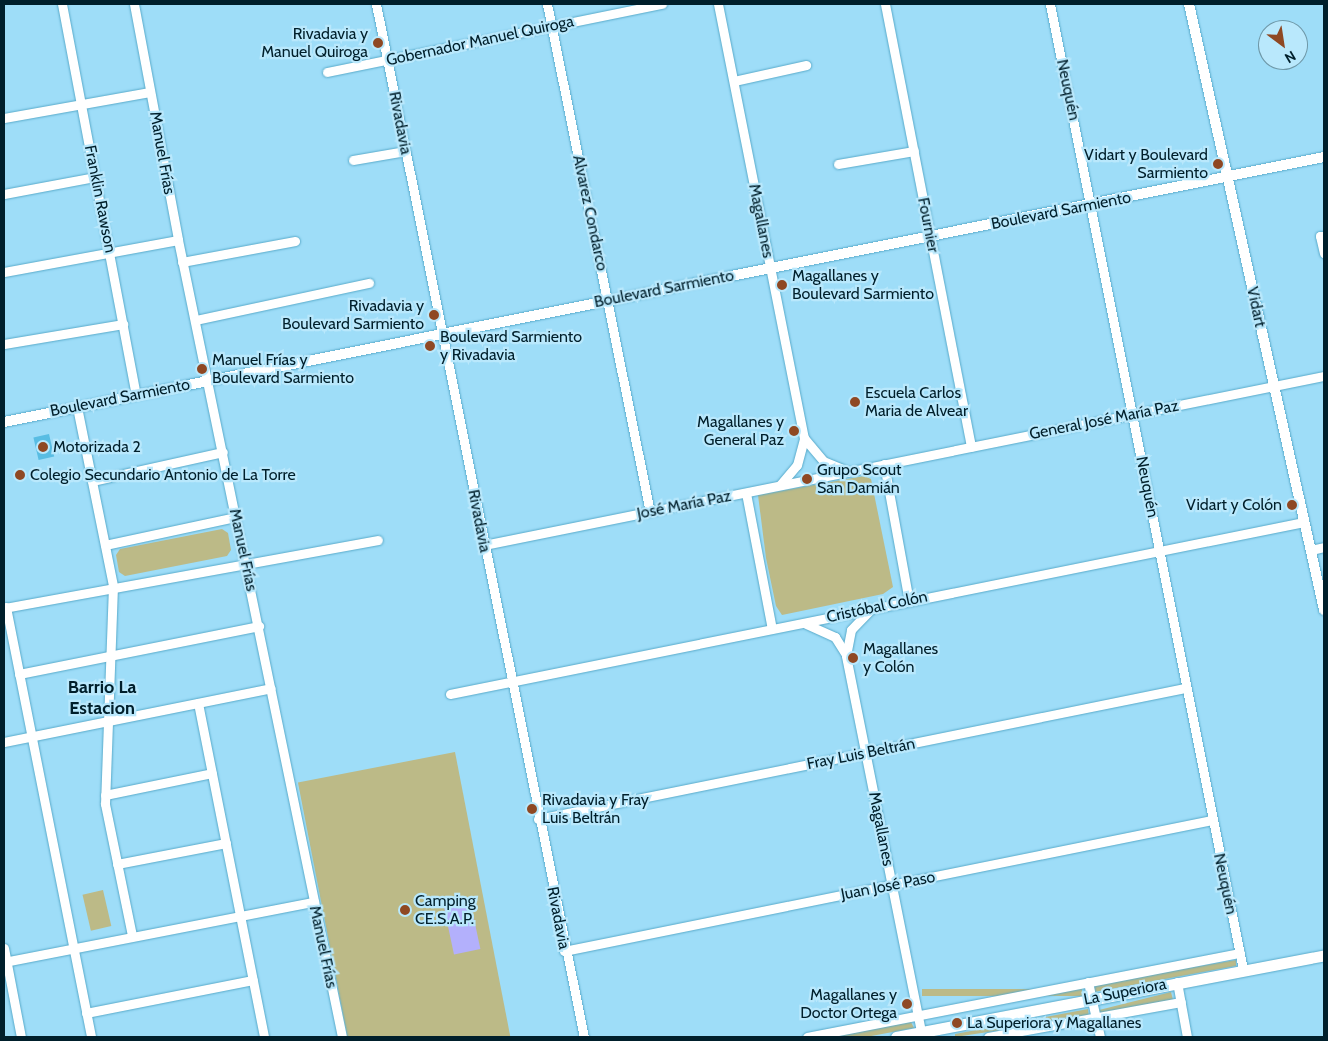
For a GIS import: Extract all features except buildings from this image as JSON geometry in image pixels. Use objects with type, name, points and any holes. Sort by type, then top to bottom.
[{"type":"main road","name":"La Superiora","points":[[896,1037],[922,1032],[947,1032],[1092,998],[1324,955]]},
{"type":"street","name":"Franklin Rawson","points":[[62,4],[111,252],[136,395]]},
{"type":"street","name":"Manuel Frías","points":[[134,4],[182,262],[209,380],[342,1037]]},
{"type":"street","name":"Rivadavia","points":[[376,4],[564,951],[584,1037]]},
{"type":"street","name":"Alvarez Condarco","points":[[547,4],[650,512]]},
{"type":"street","name":"Gobernador Manuel Quiroga","points":[[327,72],[662,4]]},
{"type":"street","name":"Magallanes","points":[[718,4],[804,438]]},
{"type":"street","name":"Fournier","points":[[885,4],[971,447]]},
{"type":"street","name":"Neuquén","points":[[1050,4],[1093,205],[1185,688],[1243,970]]},
{"type":"street","name":"Vidart","points":[[1190,4],[1227,179],[1324,610]]},
{"type":"street","points":[[734,81],[806,65]]},
{"type":"street","points":[[4,118],[82,106],[150,92]]},
{"type":"street","points":[[354,160],[405,150]]},
{"type":"street","points":[[838,164],[914,151]]},
{"type":"street","name":"Boulevard Sarmiento","points":[[4,422],[770,267],[1227,179],[1324,156]]},
{"type":"street","points":[[4,194],[96,177]]},
{"type":"street","points":[[1322,236],[1324,254]]},
{"type":"street","points":[[4,272],[178,240]]},
{"type":"street","points":[[182,262],[295,241]]},
{"type":"street","points":[[196,320],[369,283]]},
{"type":"street","points":[[4,344],[123,324]]},
{"type":"street","name":"General José María Paz","points":[[884,464],[1324,376]]},
{"type":"street","points":[[77,407],[113,586],[112,655],[105,795],[132,936]]},
{"type":"street","points":[[804,438],[823,461],[851,471]]},
{"type":"street","points":[[780,486],[797,465],[804,438]]},
{"type":"street","points":[[92,481],[223,452]]},
{"type":"street","points":[[884,464],[908,601]]},
{"type":"street","name":"José María Paz","points":[[484,545],[884,464]]},
{"type":"street","points":[[746,493],[772,629]]},
{"type":"street","points":[[104,545],[236,517]]},
{"type":"street","name":"Cristóbal Colón","points":[[450,694],[1304,522]]},
{"type":"street","points":[[91,1037],[5,608],[245,561],[378,540]]},
{"type":"street","points":[[1311,550],[1324,547]]},
{"type":"street","name":"Magallanes","points":[[873,608],[851,630],[846,656],[922,1032]]},
{"type":"street","name":"Magallanes","points":[[798,624],[812,624],[831,634],[846,656]]},
{"type":"street","points":[[19,674],[259,626]]},
{"type":"street","points":[[4,742],[271,688]]},
{"type":"street","name":"Fray Luis Beltrán","points":[[538,819],[1185,688]]},
{"type":"street","points":[[198,703],[264,1037]]},
{"type":"street","points":[[105,795],[212,773]]},
{"type":"street","name":"Juan José Paso","points":[[564,951],[1212,820]]},
{"type":"street","points":[[117,864],[226,842]]},
{"type":"street","points":[[5,962],[314,902]]},
{"type":"street","points":[[4,948],[5,962],[21,1037]]},
{"type":"street","points":[[807,1037],[1240,953]]},
{"type":"street","points":[[86,1013],[253,980]]},
{"type":"street","points":[[1088,982],[1100,1037]]},
{"type":"street","points":[[1177,982],[1187,1037]]},
{"type":"street","points":[[988,1037],[1181,1002]]},
{"type":"shaded area","points":[[864,476],[871,479],[893,587],[883,594],[782,615],[776,606],[766,558],[758,495]]},
{"type":"shaded area","points":[[222,529],[228,533],[231,550],[227,556],[125,576],[119,572],[116,555],[120,549]]},
{"type":"shaded area","name":"Camping CE.S.A.P.","points":[[455,752],[510,1037],[347,1037],[298,783]]},
{"type":"shaded area","points":[[103,890],[111,926],[91,931],[83,895]]},
{"type":"shaded area","points":[[470,900],[480,949],[454,955],[444,906]]},
{"type":"shaded area","points":[[1236,960],[1236,966],[1094,992],[1092,984]]},
{"type":"shaded area","points":[[922,989],[1082,989],[1082,996],[922,996]]},
{"type":"shaded area","points":[[1171,992],[1173,1000],[1101,1018],[1099,1010]]},
{"type":"shaded area","points":[[1088,1009],[1089,1017],[955,1037],[955,1034]]},
{"type":"shaded area","points":[[911,1022],[914,1028],[866,1037],[830,1037]]},
{"type":"place","name":"Rivadavia y Manuel Quiroga","points":[[378,43]]},
{"type":"place","name":"Vidart y Boulevard Sarmiento","points":[[1218,164]]},
{"type":"place","name":"Magallanes y Boulevard Sarmiento","points":[[782,285]]},
{"type":"place","name":"Rivadavia y Boulevard Sarmiento","points":[[434,315]]},
{"type":"place","name":"Boulevard Sarmiento y Rivadavia","points":[[430,346]]},
{"type":"place","name":"Manuel Frías y Boulevard Sarmiento","points":[[202,369]]},
{"type":"place","name":"Escuela Carlos Maria de Alvear","points":[[855,402]]},
{"type":"place","name":"Magallanes y General Paz","points":[[794,431]]},
{"type":"place","name":"Motorizada 2","points":[[43,447]]},
{"type":"place","name":"Colegio Secundario Antonio de La Torre","points":[[20,475]]},
{"type":"place","name":"Grupo Scout San Damián","points":[[807,479]]},
{"type":"place","name":"Vidart y Colón","points":[[1292,505]]},
{"type":"place","name":"Magallanes y Colón","points":[[853,658]]},
{"type":"place","name":"Rivadavia y Fray Luis Beltrán","points":[[532,809]]},
{"type":"place","name":"Camping CE.S.A.P.","points":[[405,910]]},
{"type":"place","name":"Magallanes y Doctor Ortega","points":[[907,1004]]},
{"type":"place","name":"La Superiora y Magallanes","points":[[957,1023]]},
{"type":"district","name":"Barrio La Estacion","points":[[102,698]]}]
